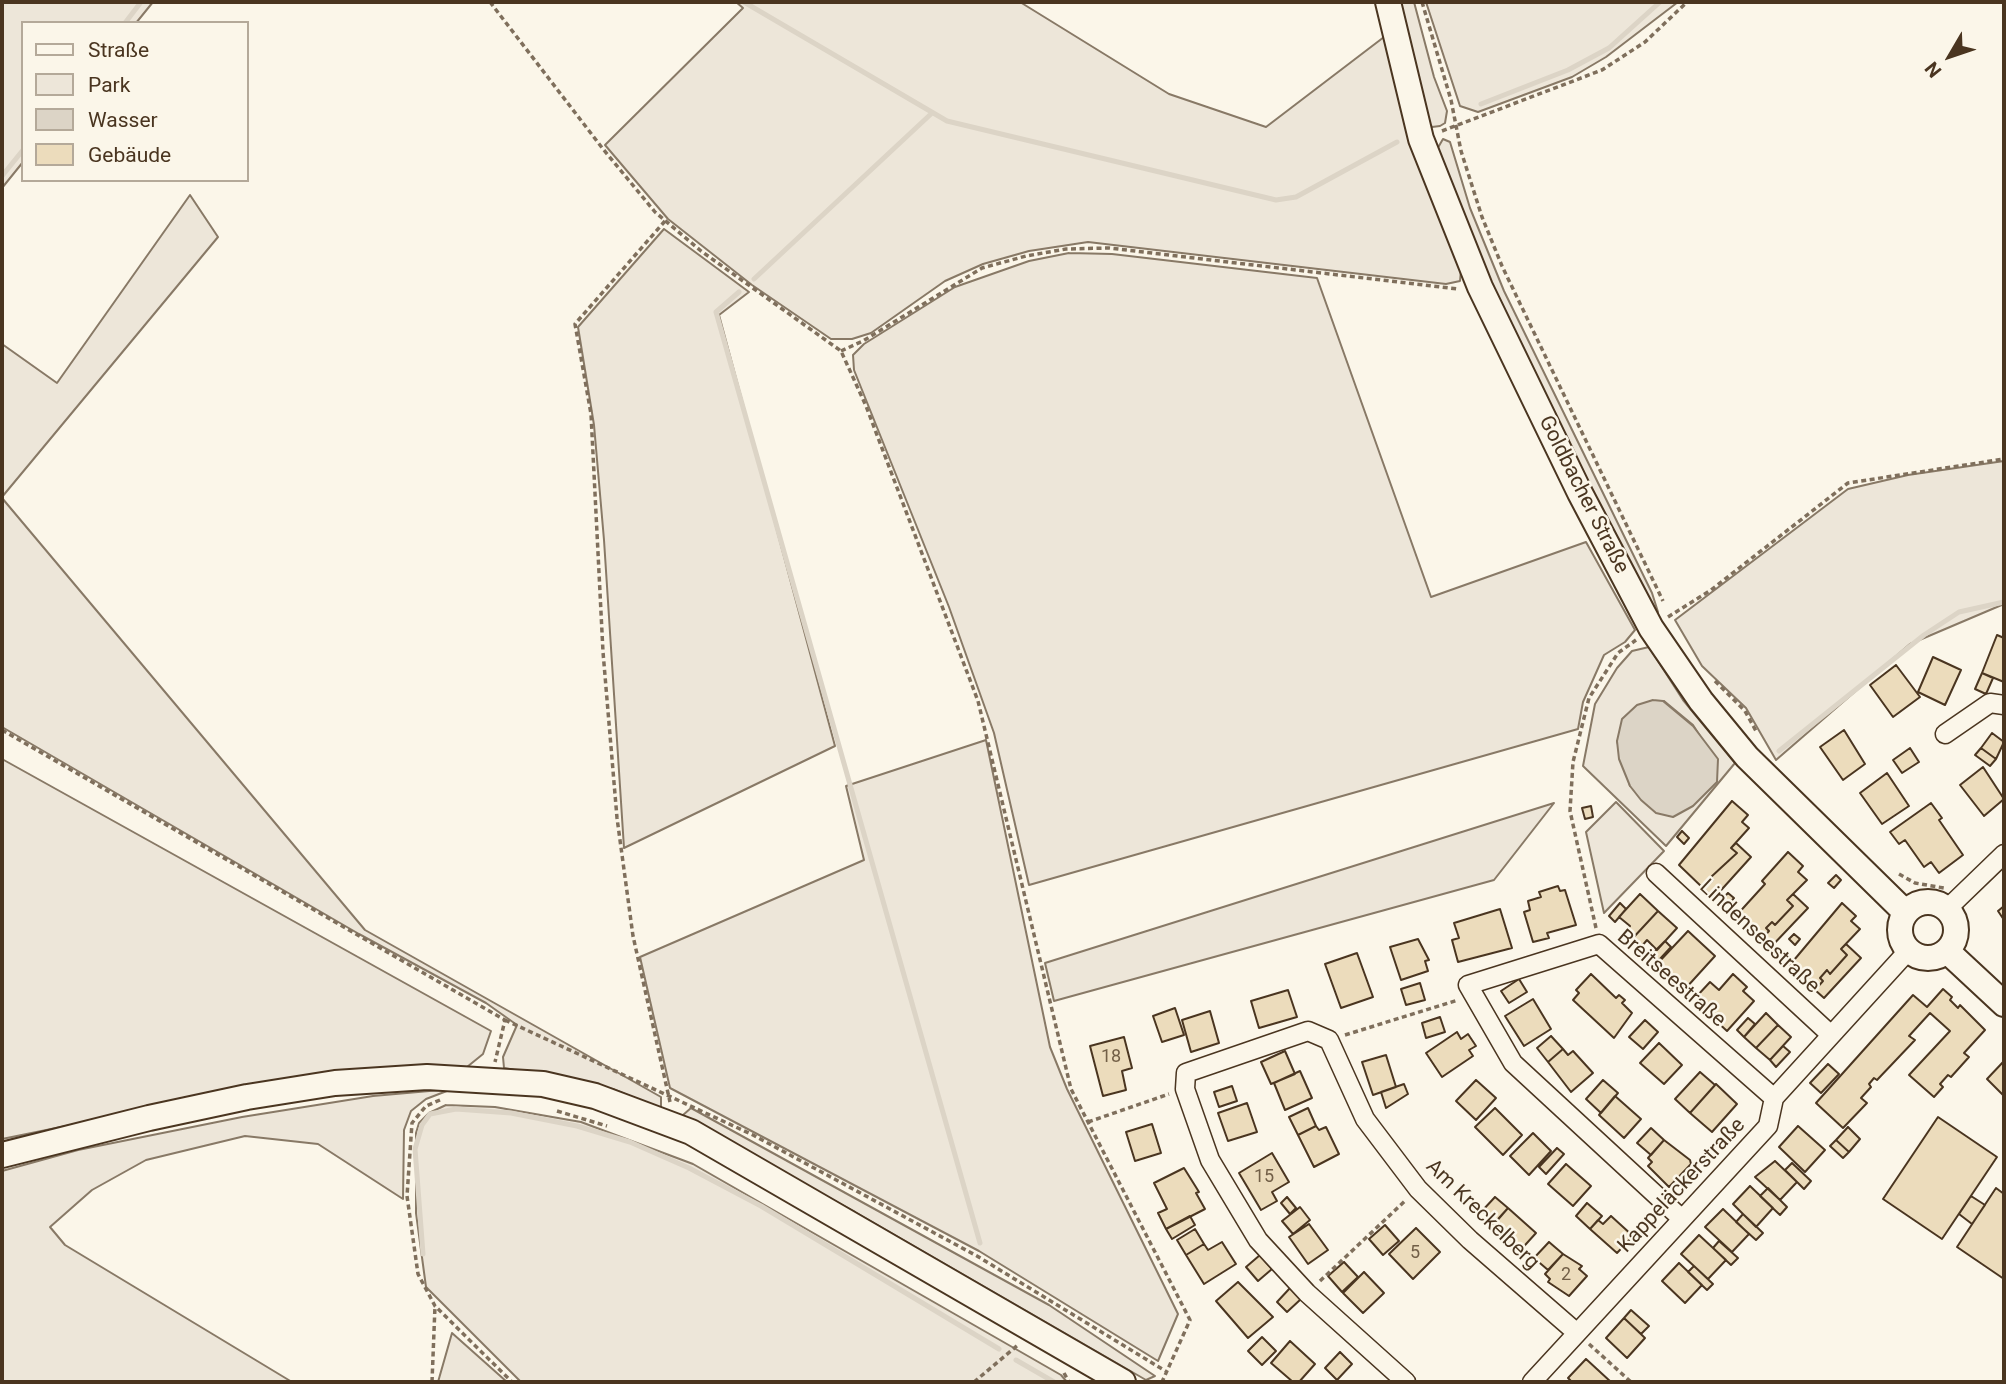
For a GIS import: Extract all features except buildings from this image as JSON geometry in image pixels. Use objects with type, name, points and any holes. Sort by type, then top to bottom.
[{"type":"street","name":"Goldbacher Straße","points":[[1388,2],[1421,139],[1480,287],[1580,493],[1665,623],[1701,701],[1747,757],[1905,912]]},
{"type":"street","points":[[1945,734],[1990,704],[2004,705]]},
{"type":"street","points":[[1952,904],[1956,927],[1954,941],[1947,951],[1931,959],[1920,958],[1908,951],[1902,942],[1899,929],[1905,912],[1922,902],[1952,904],[2004,854]]},
{"type":"street","name":"Lindenseestraße","points":[[1656,873],[1831,1035]]},
{"type":"street","name":"Breitseestraße","points":[[1472,995],[1468,985],[1599,944],[1774,1098]]},
{"type":"street","name":"Kappeläckerstraße","points":[[1532,1382],[1768,1126],[1774,1098],[1908,951]]},
{"type":"street","points":[[1947,951],[2004,1003]]},
{"type":"street","points":[[1472,995],[1513,1062],[1682,1219]]},
{"type":"street","points":[[1329,1040],[1308,1031],[1186,1073],[1185,1089],[1210,1160],[1258,1240],[1307,1293],[1406,1382]]},
{"type":"street","name":"Am Kreckelberg","points":[[1329,1040],[1365,1119],[1418,1189],[1470,1240],[1577,1333]]},
{"type":"street","points":[[2,1155],[235,1100],[335,1083],[427,1077],[543,1084],[595,1096],[691,1132],[1123,1382]]},
{"type":"path","points":[[490,2],[603,149],[665,221],[701,251],[841,351],[866,406],[978,701],[1071,1089],[1190,1320],[1162,1382]]},
{"type":"path","points":[[1422,2],[1461,151],[1502,266],[1653,574],[1665,623]]},
{"type":"path","points":[[1421,139],[1602,70],[1645,42],[1687,2]]},
{"type":"path","points":[[665,221],[575,324],[591,414],[603,652],[617,818],[633,936],[669,1093],[672,1125]]},
{"type":"path","points":[[841,351],[863,341],[942,290],[982,268],[1066,249],[1109,248],[1449,290],[1480,287]]},
{"type":"path","points":[[1599,944],[1570,811],[1573,762],[1589,698],[1618,653],[1711,590],[1848,483],[2004,458]]},
{"type":"path","points":[[1710,676],[1745,710],[1756,732]]},
{"type":"path","points":[[2,730],[505,1020],[669,1093],[753,1135],[977,1256],[1167,1372]]},
{"type":"path","points":[[1891,869],[1915,883],[1944,888],[1952,904]]},
{"type":"path","points":[[1329,1040],[1472,995]]},
{"type":"path","points":[[492,1079],[505,1020]]},
{"type":"path","points":[[1088,1122],[1185,1089]]},
{"type":"path","points":[[451,1096],[426,1106],[412,1123],[407,1196],[418,1274],[435,1306],[512,1382]]},
{"type":"path","points":[[546,1108],[620,1129]]},
{"type":"path","points":[[1307,1293],[1418,1189]]},
{"type":"path","points":[[432,1382],[435,1306]]},
{"type":"path","points":[[1577,1333],[1630,1382]]},
{"type":"path","points":[[974,1382],[1021,1343],[1009,1336]]},
{"type":"path","points":[[1060,1367],[1069,1382]]},
{"type":"green space","points":[[2,2],[153,2],[138,21],[21,21],[21,164],[2,188]]},
{"type":"green space","points":[[736,2],[1020,2],[1169,94],[1266,127],[1384,37],[1417,162],[1461,270],[1460,281],[1446,284],[1088,242],[1029,251],[983,264],[945,281],[871,333],[852,339],[831,339],[752,285],[668,219],[605,145],[743,8]]},
{"type":"green space","points":[[1399,2],[1414,2],[1434,77],[1447,111],[1445,123],[1440,126],[1432,127],[1426,120]]},
{"type":"green space","points":[[1426,2],[1678,2],[1606,57],[1572,77],[1478,112],[1460,106]]},
{"type":"green space","points":[[1443,139],[1450,142],[1470,208],[1504,291],[1652,593],[1658,612],[1656,617],[1571,464],[1460,216],[1436,151]]},
{"type":"green space","points":[[190,195],[218,237],[2,497],[2,344],[57,383]]},
{"type":"green space","points":[[664,229],[749,292],[719,315],[835,746],[624,848],[594,425],[578,327]]},
{"type":"green space","points":[[1069,253],[1112,254],[1317,278],[1431,597],[1586,542],[1635,630],[1625,642],[1604,655],[1583,702],[1578,729],[1029,885],[994,733],[949,607],[854,370],[853,355],[864,344],[955,287],[1029,261]]},
{"type":"green space","points":[[2004,461],[2004,604],[1910,644],[1776,760],[1746,708],[1702,666],[1675,620],[1848,489],[1908,475]]},
{"type":"green space","points":[[2,498],[365,930],[661,1097],[661,1109],[613,1089],[504,1068],[503,1057],[517,1025],[486,1003],[359,934],[2,727]]},
{"type":"green space","points":[[1649,647],[1683,700],[1735,763],[1666,846],[1583,766],[1595,704],[1617,668],[1632,651]],"holes":[[[1664,701],[1693,725],[1700,736],[1630,786],[1617,741]]]},
{"type":"green space","points":[[986,740],[1050,1047],[1067,1089],[1178,1314],[1158,1361],[979,1251],[670,1088],[640,957],[864,860],[846,786]]},
{"type":"green space","points":[[2,759],[491,1031],[483,1054],[467,1067],[413,1066],[292,1080],[2,1139]]},
{"type":"green space","points":[[1616,802],[1664,851],[1604,913],[1586,832]]},
{"type":"green space","points":[[1554,803],[1494,880],[1054,1001],[1045,963]]},
{"type":"green space","points":[[452,1089],[426,1099],[411,1111],[404,1130],[403,1199],[318,1144],[245,1136],[146,1160],[92,1190],[50,1227],[65,1245],[292,1382],[2,1382],[2,1171],[78,1150],[242,1117],[373,1096]]},
{"type":"green space","points":[[446,1105],[495,1107],[581,1122],[693,1164],[1061,1375],[1067,1382],[521,1382],[426,1287],[416,1213],[416,1133],[419,1123],[429,1113]]},
{"type":"green space","points":[[691,1108],[1049,1305],[1155,1376],[1146,1380],[855,1212],[686,1121],[683,1115]]},
{"type":"green space","points":[[452,1333],[507,1382],[438,1382]]},
{"type":"water","points":[[1653,700],[1663,701],[1693,726],[1718,759],[1717,782],[1693,806],[1673,817],[1656,813],[1641,800],[1630,786],[1619,759],[1617,741],[1622,719],[1637,705]]},
{"type":"waterway","points":[[127,21],[141,2]]},
{"type":"waterway","points":[[744,2],[947,121],[1276,200],[1296,197],[1397,142]]},
{"type":"waterway","points":[[1481,104],[1568,70],[1609,48],[1660,2]]},
{"type":"waterway","points":[[754,279],[932,113]]},
{"type":"waterway","points":[[2,176],[21,152]]},
{"type":"waterway","points":[[739,292],[716,312],[980,1243]]},
{"type":"waterway","points":[[1779,751],[1924,635],[1959,612],[2004,602]]},
{"type":"waterway","points":[[423,1254],[415,1149],[422,1125],[430,1114],[456,1109],[511,1113],[577,1126],[630,1142],[689,1168],[761,1206],[999,1349]]},
{"type":"waterway","points":[[1016,1360],[1054,1382]]}]
